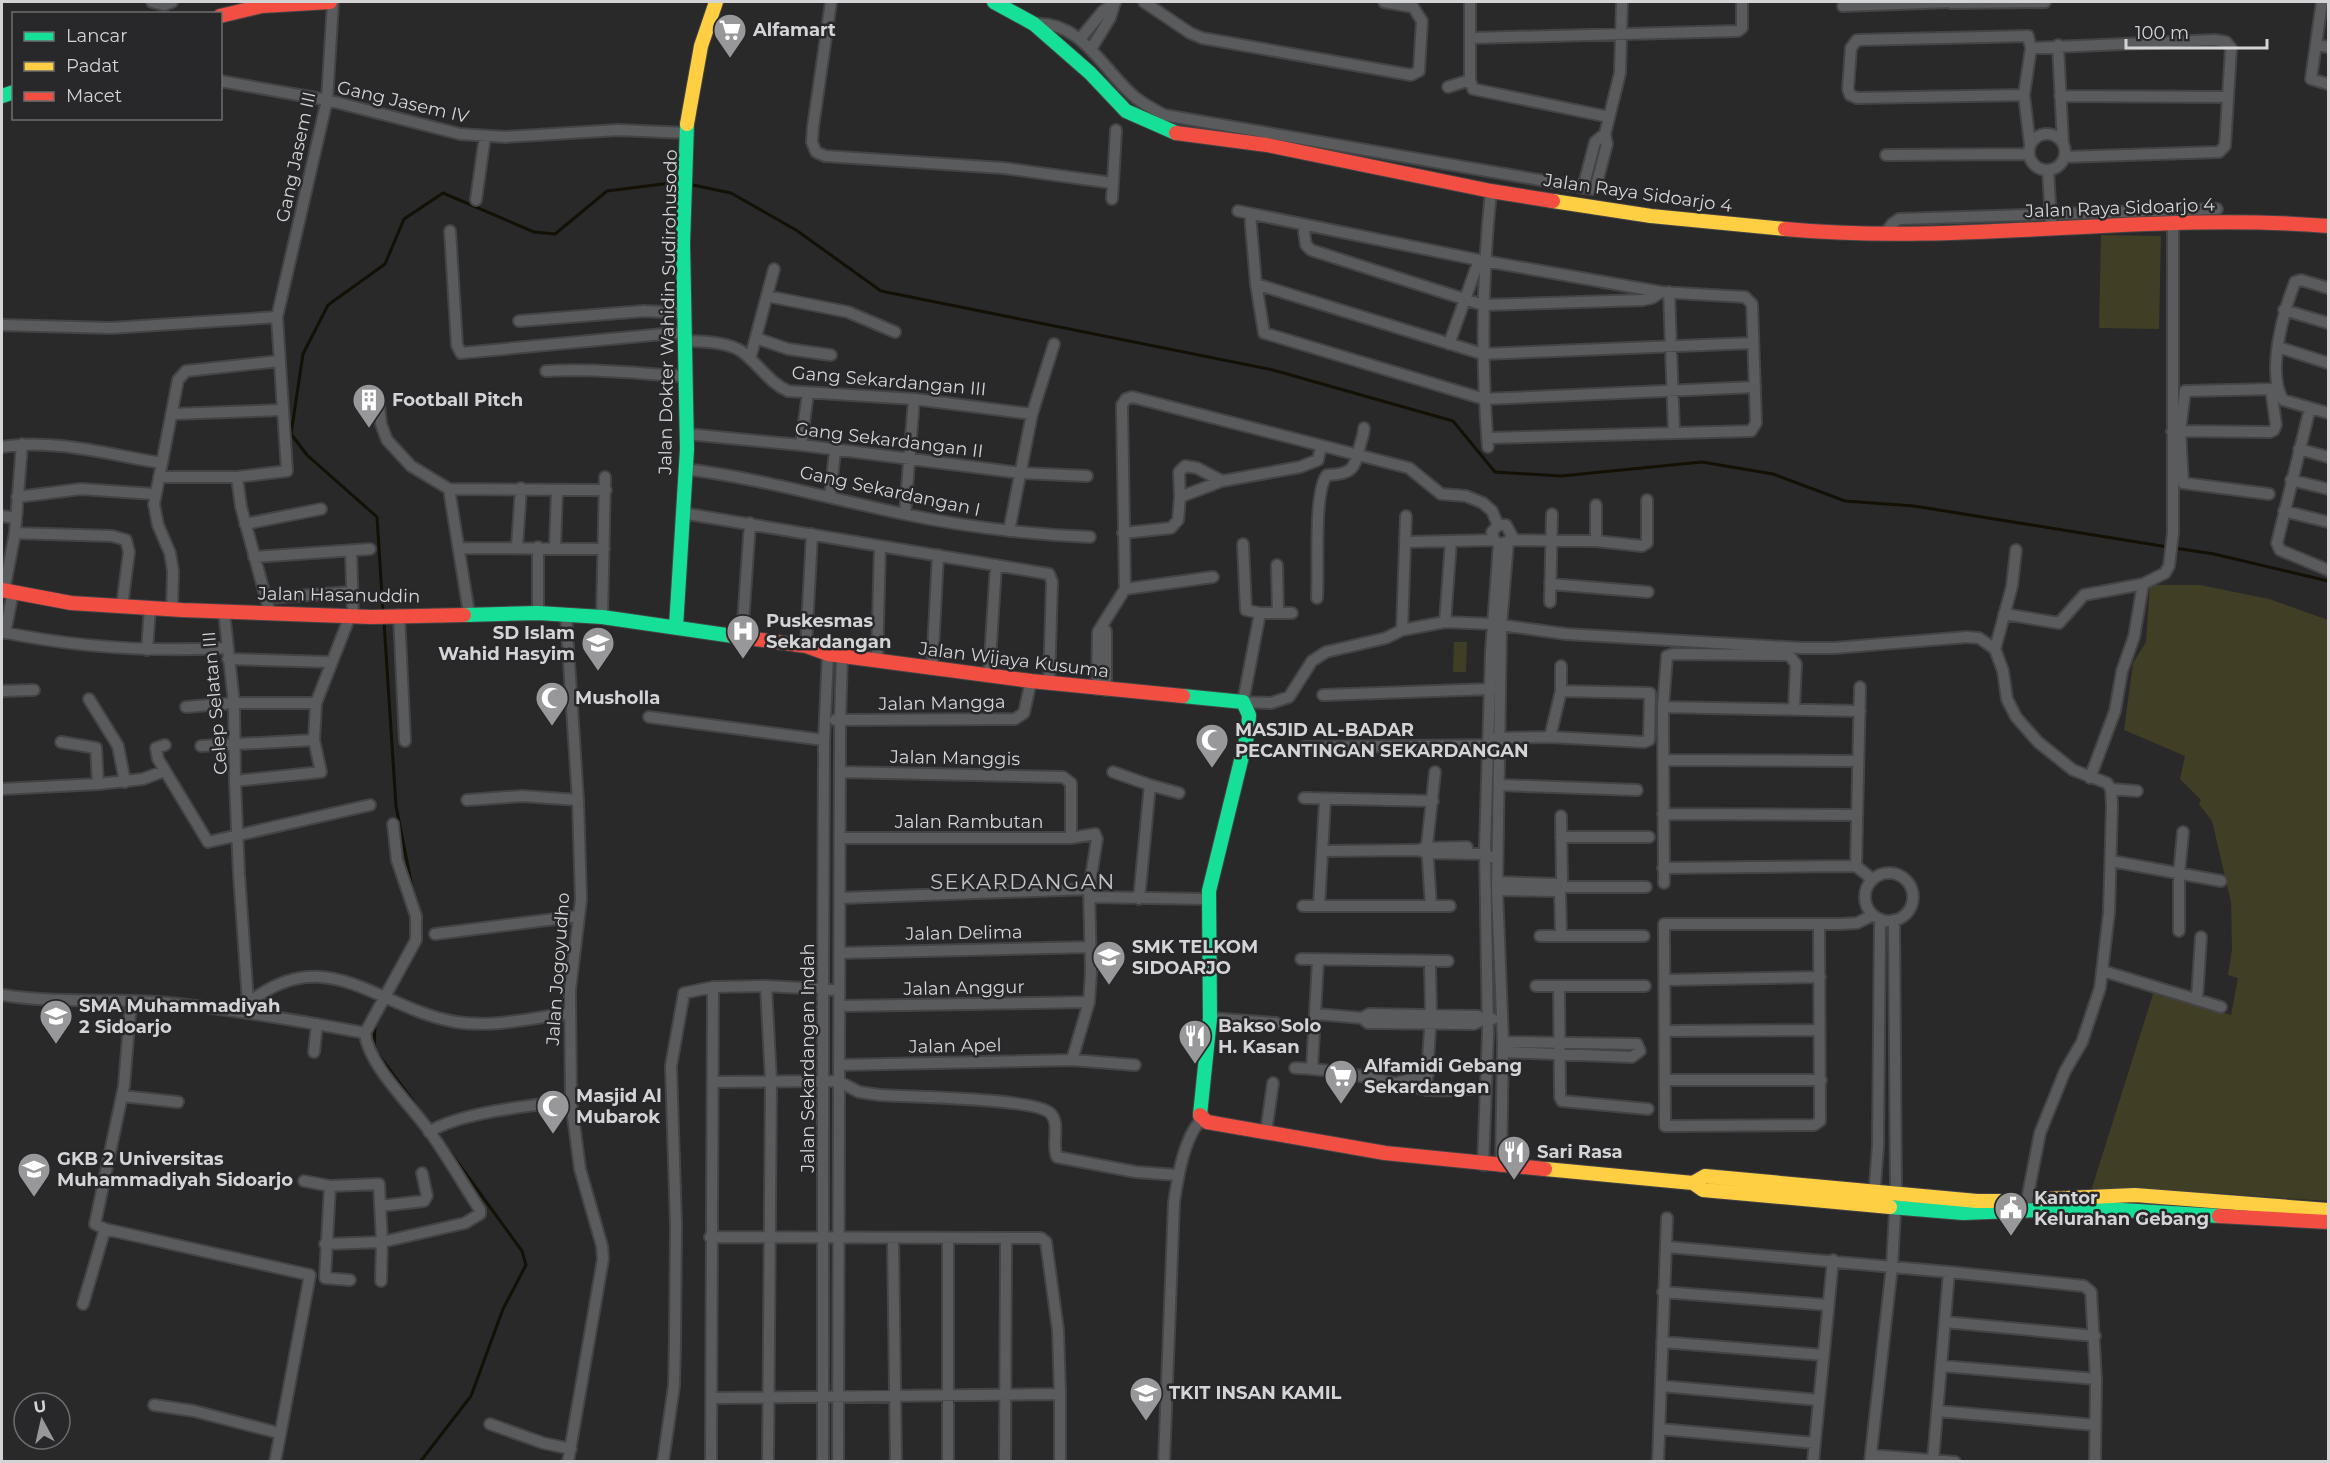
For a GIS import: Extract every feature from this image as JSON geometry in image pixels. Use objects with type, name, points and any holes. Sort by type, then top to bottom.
[{"type":"street","points":[[152,2],[164,4],[172,2]]},
{"type":"street","points":[[222,15],[261,4],[332,2]]},
{"type":"street","name":"Gang Jasem III","points":[[237,477],[286,473],[277,317],[327,100],[332,2]]},
{"type":"street","name":"Jalan Dokter Wahidin Sudirohusodo","points":[[676,627],[687,434],[684,180],[691,101],[704,31],[717,2]]},
{"type":"street","points":[[831,2],[813,128],[812,142],[816,152],[833,157],[1003,168],[1113,183]]},
{"type":"street","name":"Jalan Raya Sidoarjo 4","points":[[994,2],[1034,24],[1090,73],[1126,111],[1166,130],[1189,136],[1277,147],[1491,191],[1670,219],[1828,233],[1886,234],[2051,221],[2280,222],[2328,226]]},
{"type":"street","points":[[1080,39],[1103,11],[1115,2]]},
{"type":"street","points":[[1091,50],[1110,18],[1115,2]]},
{"type":"street","points":[[1144,2],[1190,33],[1202,38],[1411,75],[1419,71],[1422,21],[1413,7],[1384,2]]},
{"type":"street","points":[[1470,2],[1472,38],[1470,80],[1473,89],[1477,92],[1609,117]]},
{"type":"street","points":[[1034,24],[1059,26],[1080,39],[1135,98],[1164,115],[1592,189],[1596,186],[1607,144],[1605,134],[1620,73],[1623,32],[1622,2]]},
{"type":"street","points":[[1472,38],[1623,32],[1738,31],[1742,28],[1742,2]]},
{"type":"street","points":[[1844,6],[1877,3],[2045,2]]},
{"type":"street","points":[[2324,5],[2311,79],[2328,84]]},
{"type":"street","points":[[2024,95],[1857,98],[1850,95],[1848,88],[1851,48],[1857,40],[2022,35],[2030,38],[2031,48],[2024,95],[2029,149],[2035,166],[2048,170],[2060,164],[2064,157],[2058,45]]},
{"type":"street","points":[[2031,48],[2058,45],[2226,42],[2232,53],[2225,146],[2219,152],[2064,157]]},
{"type":"street","points":[[2316,45],[2328,47]]},
{"type":"street","points":[[1448,87],[1470,80]]},
{"type":"street","name":"Gang Jasem IV","points":[[222,81],[327,100],[460,134],[568,135],[618,130],[688,133]]},
{"type":"street","points":[[2060,96],[2228,97]]},
{"type":"street","points":[[1112,199],[1116,130]]},
{"type":"street","points":[[2029,149],[2037,136],[2047,133],[2056,136],[2063,144]]},
{"type":"street","points":[[476,200],[485,136]]},
{"type":"street","points":[[1886,155],[2029,149]]},
{"type":"street","points":[[2048,170],[2051,221],[2217,209]]},
{"type":"street","points":[[1543,199],[1547,182]]},
{"type":"street","points":[[1238,211],[1482,261],[1665,292],[1745,297],[1752,304],[1756,423],[1750,431],[1674,432],[1488,443],[1484,399],[1482,261],[1491,191]]},
{"type":"street","points":[[1250,214],[1264,333],[1484,399],[1755,387]]},
{"type":"street","points":[[2004,614],[2063,621],[2073,604],[2084,595],[2143,584],[2165,573],[2169,566],[2172,547],[2176,431],[2173,223]]},
{"type":"street","points":[[1302,225],[1306,246],[1311,250],[1483,305],[1642,300],[1665,292]]},
{"type":"street","name":"Gang Sekardangan III","points":[[450,231],[457,345],[461,353],[685,337],[732,346],[750,359],[779,387],[808,393],[914,399],[1032,414]]},
{"type":"street","points":[[1449,344],[1464,300],[1482,261]]},
{"type":"street","points":[[750,359],[774,269]]},
{"type":"street","points":[[2328,288],[2297,280],[2284,310],[2278,346],[2277,374],[2281,398],[2328,413]]},
{"type":"street","points":[[1257,284],[1483,354],[1753,343]]},
{"type":"street","points":[[1665,292],[1674,389],[1674,432]]},
{"type":"street","points":[[767,296],[848,312],[895,332]]},
{"type":"street","points":[[2284,310],[2328,323]]},
{"type":"street","points":[[519,321],[644,311],[684,313]]},
{"type":"street","points":[[2,325],[111,328],[277,317]]},
{"type":"street","points":[[756,338],[788,349],[831,355]]},
{"type":"street","points":[[1009,531],[1032,414],[1054,344]]},
{"type":"street","points":[[2278,346],[2328,363]]},
{"type":"street","points":[[172,609],[173,571],[170,554],[158,525],[154,494],[178,380],[186,370],[279,361]]},
{"type":"street","points":[[546,371],[588,369],[607,373],[686,376]]},
{"type":"street","points":[[2176,431],[2274,430],[2272,390],[2268,388],[2185,391],[2176,431],[2183,483],[2269,494]]},
{"type":"street","points":[[801,445],[808,393]]},
{"type":"street","points":[[1102,690],[1098,632],[1125,589],[1122,405],[1126,399],[1132,398],[1409,468],[1441,494],[1474,498],[1492,511],[1498,525]]},
{"type":"street","points":[[905,514],[914,399]]},
{"type":"street","points":[[379,405],[381,424],[387,441],[411,466],[449,489],[606,490]]},
{"type":"street","points":[[2310,408],[2277,543],[2280,550],[2327,566]]},
{"type":"street","points":[[172,414],[282,411]]},
{"type":"street","points":[[1317,598],[1318,508],[1324,479],[1327,475],[1344,474],[1352,470],[1359,455],[1364,428]]},
{"type":"street","name":"Gang Sekardangan II","points":[[687,434],[801,445],[1021,473],[1087,476]]},
{"type":"street","points":[[2,447],[22,444],[48,445],[162,463]]},
{"type":"street","points":[[22,444],[15,533],[6,591],[3,633],[50,641],[147,650],[227,653],[330,663]]},
{"type":"street","points":[[1180,497],[1222,481],[1300,468],[1311,462],[1316,445]]},
{"type":"street","points":[[2299,449],[2328,457]]},
{"type":"street","points":[[830,497],[836,451]]},
{"type":"street","points":[[1124,533],[1171,528],[1178,520],[1179,472],[1185,466],[1197,468],[1222,481]]},
{"type":"street","name":"Gang Sekardangan I","points":[[685,469],[761,480],[905,514],[1009,531],[1090,537]]},
{"type":"street","points":[[159,477],[237,477],[245,524],[270,613]]},
{"type":"street","points":[[602,617],[605,477]]},
{"type":"street","points":[[2291,480],[2328,489]]},
{"type":"street","points":[[517,547],[520,488]]},
{"type":"street","points":[[17,497],[81,489],[154,494]]},
{"type":"street","points":[[449,489],[469,614]]},
{"type":"street","points":[[555,547],[556,490]]},
{"type":"street","points":[[1406,542],[1552,540],[1645,545],[1647,500]]},
{"type":"street","points":[[1596,505],[1596,541]]},
{"type":"street","points":[[245,524],[321,509]]},
{"type":"street","points":[[2284,511],[2328,522]]},
{"type":"street","points":[[682,513],[1048,574],[1052,582],[1049,684]]},
{"type":"street","points":[[1550,602],[1552,514]]},
{"type":"street","points":[[2,516],[15,518]]},
{"type":"street","points":[[1402,630],[1406,516]]},
{"type":"street","points":[[742,637],[750,524]]},
{"type":"street","points":[[1498,525],[1492,532],[1503,541]]},
{"type":"street","points":[[1483,1164],[1488,1034],[1485,1019],[1485,851],[1491,689],[1503,541],[1509,528],[1498,525]]},
{"type":"street","points":[[15,533],[112,536],[126,540],[129,552],[122,606]]},
{"type":"street","points":[[806,646],[812,534]]},
{"type":"street","points":[[1445,622],[1451,541]]},
{"type":"street","points":[[1243,544],[1246,610],[1260,613],[1292,613]]},
{"type":"street","points":[[877,661],[880,546]]},
{"type":"street","points":[[538,547],[538,613]]},
{"type":"street","points":[[459,548],[604,549]]},
{"type":"street","points":[[254,556],[370,549]]},
{"type":"street","points":[[2016,550],[2012,586],[1995,649],[2003,671],[2007,699],[2016,717],[2054,755],[2073,770],[2090,778],[2101,780],[2111,789],[2137,791]]},
{"type":"street","points":[[201,746],[314,740],[316,703],[330,663],[351,616],[351,551]]},
{"type":"street","points":[[932,669],[938,555]]},
{"type":"street","points":[[989,675],[996,565]]},
{"type":"street","points":[[1277,566],[1278,613]]},
{"type":"street","points":[[1125,589],[1214,577]]},
{"type":"street","points":[[1550,584],[1648,592]]},
{"type":"street","points":[[2090,778],[2115,711],[2122,671],[2134,637],[2143,584]]},
{"type":"street","name":"Jalan Hasanuddin","points":[[6,591],[71,603],[224,612],[372,617],[538,613],[602,617],[676,627]]},
{"type":"street","points":[[266,598],[352,592]]},
{"type":"street","points":[[147,650],[150,608]]},
{"type":"street","name":"Celep Selatan III","points":[[224,612],[234,703],[235,781],[321,772],[314,740]]},
{"type":"street","points":[[1207,1122],[1200,1116],[1199,1108],[1210,1018],[1209,899],[1215,861],[1250,721],[1243,702],[1260,613]]},
{"type":"street","points":[[396,615],[405,741]]},
{"type":"street","name":"Jalan Jogoyudho","points":[[566,616],[578,800],[579,916],[569,1013],[571,1101],[580,1169],[602,1246],[603,1259],[568,1461]]},
{"type":"street","points":[[1243,702],[1280,701],[1289,697],[1312,661],[1326,652],[1386,638],[1402,630],[1445,622],[1497,625],[1566,634],[1834,648],[1973,636],[1995,649]]},
{"type":"street","points":[[1497,625],[1501,742],[1498,886],[1503,1019],[1502,1166]]},
{"type":"street","name":"Jalan Wijaya Kusuma","points":[[676,627],[806,646],[828,654],[932,669],[1102,690],[1243,702]]},
{"type":"street","name":"Jalan Sekardangan Indah","points":[[823,1461],[824,740],[828,654]]},
{"type":"street","points":[[1664,883],[1663,707],[1667,656],[1673,654],[1789,655],[1796,664],[1794,708]]},
{"type":"street","name":"Jalan Sekardangan Indah","points":[[838,1461],[840,1238],[838,1081],[842,656]]},
{"type":"street","points":[[1550,737],[1561,691],[1561,666]]},
{"type":"street","name":"Jalan Mangga","points":[[826,720],[1015,719],[1024,713],[1031,681]]},
{"type":"street","points":[[1856,866],[1860,687]]},
{"type":"street","points":[[1323,695],[1491,689]]},
{"type":"street","points":[[2,691],[34,690]]},
{"type":"street","points":[[1304,747],[1501,742],[1550,737],[1644,742],[1649,740],[1650,693],[1561,691]]},
{"type":"street","points":[[89,699],[118,746],[125,782]]},
{"type":"street","points":[[186,707],[234,703],[316,703]]},
{"type":"street","points":[[1663,707],[1860,711]]},
{"type":"street","points":[[649,717],[824,740]]},
{"type":"street","points":[[61,742],[96,748],[98,784]]},
{"type":"street","points":[[165,745],[158,746],[156,751],[164,771],[206,839],[212,843],[370,805]]},
{"type":"street","points":[[1663,760],[1858,761]]},
{"type":"street","points":[[2,789],[125,782],[143,779],[164,771]]},
{"type":"street","name":"Jalan Manggis","points":[[841,772],[1069,779],[1071,783],[1071,838]]},
{"type":"street","points":[[1113,772],[1179,793]]},
{"type":"street","points":[[1431,906],[1424,850],[1436,772]]},
{"type":"street","points":[[235,781],[244,1006]]},
{"type":"street","points":[[1138,899],[1150,785]]},
{"type":"street","points":[[1500,785],[1637,790]]},
{"type":"street","points":[[2026,1205],[2040,1133],[2065,1071],[2082,1042],[2103,971],[2111,861],[2111,789]]},
{"type":"street","points":[[468,800],[522,796],[578,800]]},
{"type":"street","points":[[1304,798],[1433,801]]},
{"type":"street","points":[[1319,906],[1325,800]]},
{"type":"street","points":[[1663,813],[1857,815]]},
{"type":"street","points":[[1561,816],[1561,935]]},
{"type":"street","points":[[325,1244],[382,1242],[465,1223],[480,1214],[480,1210],[430,1131],[369,1052],[365,1033],[390,999],[416,940],[416,916],[396,859],[393,824]]},
{"type":"street","points":[[2180,931],[2179,874],[2183,832]]},
{"type":"street","name":"Jalan Rambutan","points":[[840,838],[1071,838],[1095,834],[1097,837],[1089,893]]},
{"type":"street","points":[[1561,837],[1649,837]]},
{"type":"street","points":[[824,852],[840,851]]},
{"type":"street","points":[[1322,851],[1485,851],[1498,856]]},
{"type":"street","points":[[2111,861],[2221,881]]},
{"type":"street","points":[[1663,868],[1856,866],[1872,879]]},
{"type":"street","points":[[1819,925],[1820,1121],[1814,1125],[1665,1126],[1664,924],[1819,925],[1857,923],[1877,917],[1894,920],[1909,909],[1912,902],[1911,887],[1900,876],[1893,873],[1886,873],[1872,879],[1864,893],[1865,902],[1877,917],[1878,1146],[1874,1198]]},
{"type":"street","points":[[1498,886],[1646,887]]},
{"type":"street","points":[[841,898],[1089,893],[1138,899],[1209,899]]},
{"type":"street","points":[[1072,1060],[1089,1002],[1089,893]]},
{"type":"street","points":[[1303,906],[1450,906]]},
{"type":"street","points":[[435,934],[579,916]]},
{"type":"street","points":[[1894,920],[1895,1200],[1892,1266],[1870,1458],[1954,1461]]},
{"type":"street","points":[[1540,936],[1644,936]]},
{"type":"street","points":[[2197,999],[2201,937]]},
{"type":"street","name":"Jalan Delima","points":[[840,953],[1089,947]]},
{"type":"street","points":[[1301,959],[1448,961]]},
{"type":"street","points":[[1312,1068],[1317,1014],[1318,960]]},
{"type":"street","points":[[1426,1090],[1431,1019],[1430,962]]},
{"type":"street","points":[[2103,971],[2221,1007]]},
{"type":"street","points":[[244,1006],[287,981],[334,977],[352,982],[430,1016],[478,1024],[569,1013]]},
{"type":"street","points":[[1665,980],[1820,977]]},
{"type":"street","points":[[766,986],[771,1081],[768,1461]]},
{"type":"street","points":[[663,1461],[674,1386],[675,1342],[676,1225],[671,1066],[684,993],[713,987],[766,986],[839,990]]},
{"type":"street","points":[[1536,986],[1645,986]]},
{"type":"street","points":[[711,1461],[710,1237],[713,987]]},
{"type":"street","points":[[1559,987],[1560,1098],[1562,1101],[1648,1109]]},
{"type":"street","points":[[2,995],[51,1000],[244,1006],[365,1033]]},
{"type":"street","points":[[131,1001],[122,1096],[95,1222],[105,1229],[310,1275],[350,1281]]},
{"type":"street","name":"Jalan Anggur","points":[[839,1006],[1089,1002]]},
{"type":"street","points":[[1317,1014],[1362,1018],[1369,1014],[1408,1019],[1451,1019],[1474,1024],[1485,1019],[1503,1019]]},
{"type":"street","points":[[1210,1018],[1276,1023]]},
{"type":"street","points":[[314,1052],[317,1024]]},
{"type":"street","points":[[1665,1031],[1819,1030]]},
{"type":"street","points":[[1488,1034],[1503,1042],[1632,1057],[1640,1051],[1637,1044],[1561,1048]]},
{"type":"street","name":"Jalan Apel","points":[[839,1065],[1072,1060],[1135,1065]]},
{"type":"street","points":[[1295,1068],[1312,1068],[1426,1090],[1471,1089]]},
{"type":"street","points":[[1399,1083],[1428,1074]]},
{"type":"street","points":[[713,1082],[825,1080],[838,1081],[858,1092],[880,1095],[1011,1101],[1044,1109],[1055,1121],[1057,1157],[1136,1172],[1178,1175]]},
{"type":"street","points":[[1665,1080],[1821,1080]]},
{"type":"street","points":[[1266,1132],[1273,1083]]},
{"type":"street","points":[[122,1096],[178,1102]]},
{"type":"street","points":[[430,1131],[441,1125],[513,1107],[571,1101]]},
{"type":"street","points":[[1486,1121],[1502,1122]]},
{"type":"street","points":[[1164,1461],[1173,1217],[1178,1175],[1199,1122],[1375,1151],[1483,1164],[1693,1183],[1703,1190],[1895,1200],[1963,1213],[2026,1205],[2090,1208],[2200,1206],[2328,1210]]},
{"type":"street","points":[[1878,1146],[1895,1146]]},
{"type":"street","points":[[380,1206],[424,1201],[427,1196],[422,1173]]},
{"type":"street","points":[[304,1181],[330,1186],[377,1183],[380,1186],[381,1281]]},
{"type":"street","points":[[326,1278],[325,1244],[330,1186]]},
{"type":"street","points":[[2200,1206],[2328,1222]]},
{"type":"street","points":[[1658,1461],[1663,1292],[1668,1247],[1667,1218]]},
{"type":"street","points":[[84,1304],[105,1229]]},
{"type":"street","points":[[710,1237],[1041,1238],[1046,1242],[1058,1330],[1060,1461]]},
{"type":"street","points":[[948,1238],[948,1461]]},
{"type":"street","points":[[1005,1461],[1006,1238]]},
{"type":"street","points":[[892,1239],[896,1461]]},
{"type":"street","points":[[1668,1247],[1833,1260],[2084,1286],[2091,1292],[2095,1336],[2095,1461]]},
{"type":"street","points":[[1813,1461],[1833,1260]]},
{"type":"street","points":[[1933,1460],[1950,1272]]},
{"type":"street","points":[[275,1461],[310,1275]]},
{"type":"street","points":[[1663,1292],[1828,1305]]},
{"type":"street","points":[[1945,1322],[2095,1336]]},
{"type":"street","points":[[1662,1342],[1823,1355]]},
{"type":"street","points":[[1942,1366],[2096,1379]]},
{"type":"street","points":[[1661,1386],[1819,1400]]},
{"type":"street","points":[[712,1398],[1060,1394]]},
{"type":"street","points":[[154,1405],[194,1411],[279,1433]]},
{"type":"street","points":[[1938,1411],[2095,1425]]},
{"type":"street","points":[[490,1424],[543,1443],[571,1449]]},
{"type":"street","points":[[1660,1429],[1815,1443]]},
{"type":"shaded area","points":[[2101,235],[2161,236],[2159,329],[2099,328]]},
{"type":"shaded area","points":[[2150,585],[2200,585],[2269,599],[2328,620],[2328,1201],[2149,1189],[2091,1191],[2154,991],[2231,1015],[2238,978],[2228,975],[2232,949],[2231,902],[2212,821],[2199,804],[2201,800],[2180,779],[2185,756],[2124,730],[2133,663],[2146,642]]},
{"type":"shaded area","points":[[1454,642],[1467,642],[1466,672],[1453,672]]},
{"type":"waterway","points":[[383,612],[377,517],[307,455],[291,434],[303,354],[328,305],[385,264],[404,219],[443,193],[534,232],[555,234],[607,191],[679,182]]},
{"type":"waterway","points":[[688,184],[731,193],[796,230],[881,291],[1273,370],[1453,421],[1495,472],[1561,476],[1702,462],[1773,474],[1845,501],[1914,506],[2168,547]]},
{"type":"waterway","points":[[2175,548],[2214,554],[2328,581]]},
{"type":"waterway","points":[[384,622],[396,806],[413,892]]},
{"type":"waterway","points":[[375,1025],[374,1049],[418,1108]]},
{"type":"waterway","points":[[420,1462],[471,1396],[503,1309],[526,1265],[522,1251],[450,1152]]},
{"type":"traffic: fast","points":[[994,2],[1034,24],[1090,73],[1126,111],[1176,133]]},
{"type":"traffic: fast","points":[[2,96],[12,93]]},
{"type":"traffic: fast","points":[[676,627],[687,449],[683,243],[687,124]]},
{"type":"traffic: fast","points":[[464,615],[538,613],[602,617],[733,636]]},
{"type":"traffic: fast","points":[[1183,696],[1243,702],[1249,715],[1248,732],[1209,891],[1210,1018],[1200,1115]]},
{"type":"traffic: fast","points":[[1890,1207],[1963,1213],[2089,1208],[2219,1216]]},
{"type":"traffic: slow","points":[[687,124],[701,46],[716,2]]},
{"type":"traffic: slow","points":[[1553,201],[1651,216],[1785,229]]},
{"type":"traffic: slow","points":[[1545,1169],[1693,1183],[1703,1190],[1890,1207]]},
{"type":"traffic: slow","points":[[1693,1183],[1705,1176],[1977,1201],[2010,1201]]},
{"type":"traffic: slow","points":[[2043,1199],[2135,1195],[2328,1210]]},
{"type":"traffic: jam","points":[[222,16],[262,6],[330,2]]},
{"type":"traffic: jam","points":[[1176,133],[1267,145],[1491,191],[1553,201]]},
{"type":"traffic: jam","points":[[1785,229],[1920,234],[2192,223],[2328,226]]},
{"type":"traffic: jam","points":[[2,590],[71,603],[182,610],[372,617],[464,615]]},
{"type":"traffic: jam","points":[[733,636],[806,646],[828,654],[1031,681],[1183,696]]},
{"type":"traffic: jam","points":[[1200,1115],[1207,1122],[1385,1153],[1545,1169]]},
{"type":"traffic: jam","points":[[2219,1216],[2328,1222]]},
{"type":"place","name":"Alfamart","points":[[730,59]]},
{"type":"place","name":"Football Pitch","points":[[369,429]]},
{"type":"place","name":"Puskesmas Sekardangan","points":[[743,660]]},
{"type":"place","name":"SD Islam Wahid Hasyim","points":[[598,672]]},
{"type":"place","name":"Musholla","points":[[552,727]]},
{"type":"place","name":"MASJID AL-BADAR PECANTINGAN SEKARDANGAN","points":[[1212,769]]},
{"type":"place","name":"SMK TELKOM SIDOARJO","points":[[1109,986]]},
{"type":"place","name":"SMA Muhammadiyah 2 Sidoarjo","points":[[56,1045]]},
{"type":"place","name":"Bakso Solo H. Kasan","points":[[1195,1065]]},
{"type":"place","name":"Alfamidi Gebang Sekardangan","points":[[1341,1105]]},
{"type":"place","name":"Masjid Al Mubarok","points":[[553,1135]]},
{"type":"place","name":"Sari Rasa","points":[[1514,1181]]},
{"type":"place","name":"GKB 2 Universitas Muhammadiyah Sidoarjo","points":[[34,1198]]},
{"type":"place","name":"Kantor Kelurahan Gebang","points":[[2011,1237]]},
{"type":"place","name":"TKIT INSAN KAMIL","points":[[1146,1422]]},
{"type":"district","name":"SEKARDANGAN","points":[[1023,882]]}]
